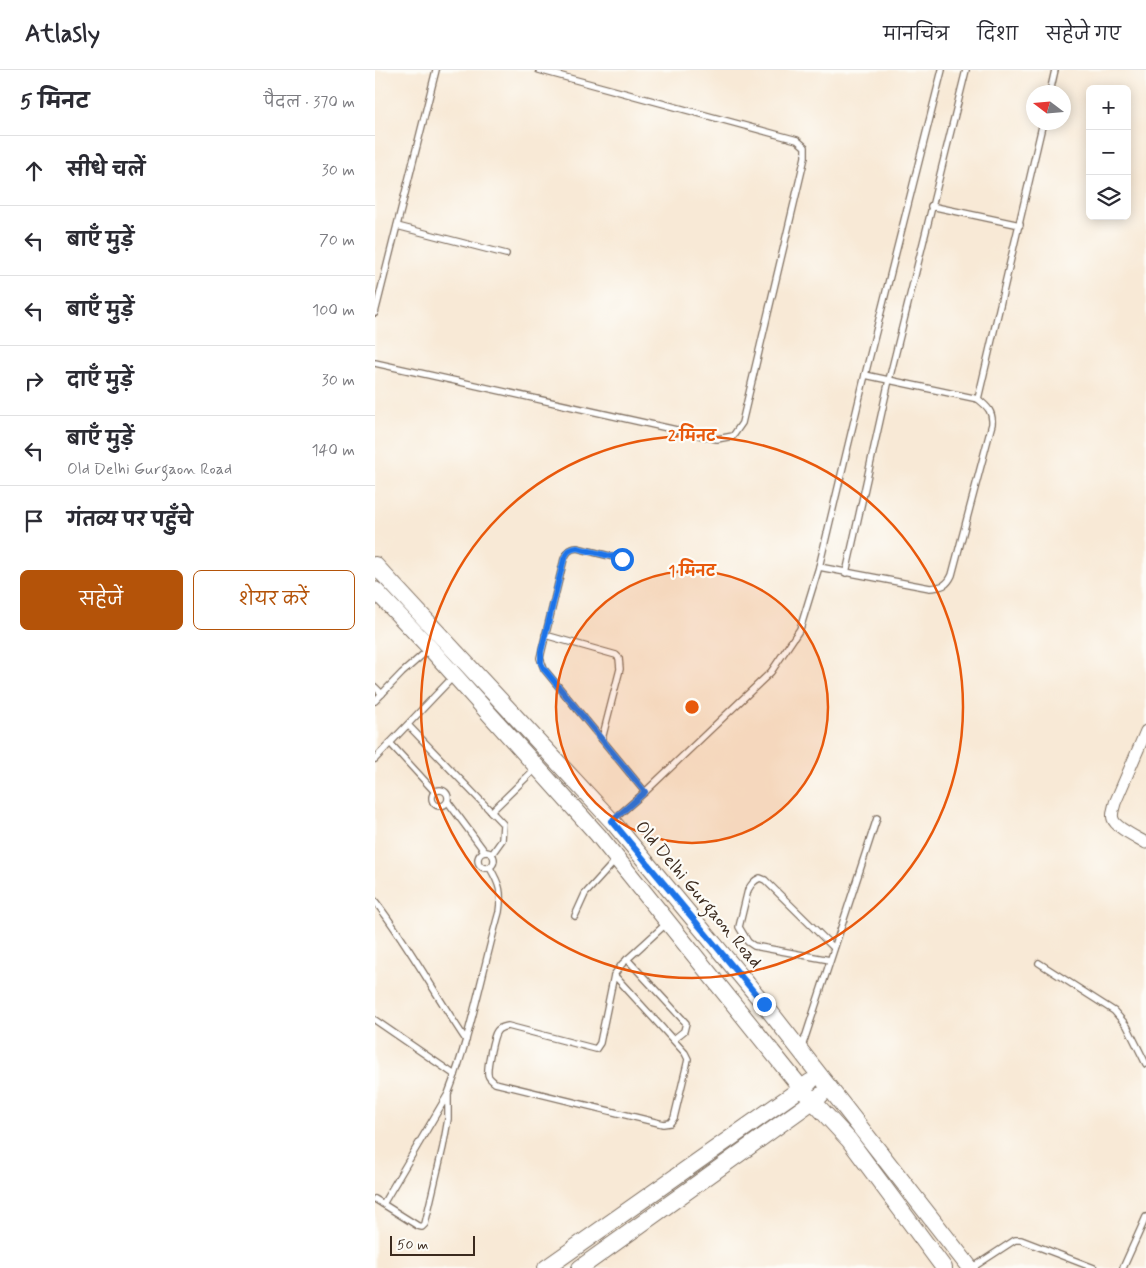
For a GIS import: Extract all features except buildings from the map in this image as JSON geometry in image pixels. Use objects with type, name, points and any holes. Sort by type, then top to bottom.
[{"type":"main road","name":"Old Delhi Gurgaon Road","points":[[375,565],[612,821],[764,1004],[970,1268]]},
{"type":"main road","points":[[375,590],[431,648],[598,835],[801,1088],[849,1140],[944,1268]]},
{"type":"main road","points":[[547,1268],[801,1088],[824,1082]]},
{"type":"main road","points":[[581,1268],[813,1102],[824,1082]]},
{"type":"street","points":[[1146,731],[1115,803],[1113,813],[1113,820],[1118,825],[1146,843]]},
{"type":"lane","points":[[375,313],[436,70]]},
{"type":"lane","points":[[612,821],[771,672],[800,629],[819,567],[942,70]]},
{"type":"lane","points":[[847,573],[889,380],[966,70]]},
{"type":"lane","points":[[1052,85],[1055,70]]},
{"type":"lane","points":[[375,363],[717,439],[733,436],[742,423],[805,157],[805,147],[797,140],[543,71]]},
{"type":"lane","points":[[978,399],[1041,130]]},
{"type":"lane","points":[[931,206],[1020,226]]},
{"type":"lane","points":[[397,226],[506,254]]},
{"type":"lane","points":[[819,567],[930,588],[940,588],[948,584],[992,424],[993,415],[988,407],[978,399],[865,375]]},
{"type":"lane","points":[[622,559],[577,548],[571,549],[564,559],[540,658],[544,669],[645,792]]},
{"type":"lane","points":[[545,635],[616,655],[619,658],[620,669],[602,739]]},
{"type":"lane","points":[[375,701],[402,673],[431,648]]},
{"type":"lane","points":[[375,759],[454,675]]},
{"type":"lane","points":[[375,686],[382,694]]},
{"type":"lane","points":[[408,725],[503,824],[501,840],[492,854]]},
{"type":"lane","points":[[390,743],[435,792]]},
{"type":"lane","points":[[491,812],[537,767]]},
{"type":"lane","points":[[435,792],[438,790],[444,791],[448,796],[448,802],[485,852],[492,854]]},
{"type":"lane","points":[[435,792],[433,800],[437,805],[443,806],[448,802]]},
{"type":"lane","points":[[800,1052],[877,818]]},
{"type":"lane","points":[[485,852],[479,857],[478,863],[484,869],[490,868],[495,862],[492,854]]},
{"type":"lane","points":[[575,916],[585,894],[617,859]]},
{"type":"lane","points":[[383,1204],[448,1094],[455,1075],[466,1040],[501,900],[498,882],[490,868]]},
{"type":"lane","points":[[831,960],[755,946],[748,942],[739,927],[748,890],[755,880],[760,878],[765,880],[834,948]]},
{"type":"lane","points":[[375,901],[420,966],[466,1040]]},
{"type":"lane","points":[[615,975],[674,1039],[688,1059],[674,1118],[667,1125],[495,1083],[490,1079],[488,1067],[497,1031],[502,1027],[508,1026],[596,1049],[600,1043],[615,975],[627,959],[668,922]]},
{"type":"lane","points":[[627,959],[686,1023],[684,1031],[674,1039]]},
{"type":"lane","points":[[1039,963],[1114,1011],[1127,1026],[1146,1064]]},
{"type":"lane","points":[[375,1020],[455,1075]]},
{"type":"lane","points":[[375,1199],[418,1226],[423,1227],[448,1119],[448,1094]]},
{"type":"lane","points":[[1123,1268],[1146,1217]]},
{"type":"lane","points":[[970,1268],[1015,1240],[1021,1240],[1094,1268]]},
{"type":"route","points":[[622,559],[577,548],[571,549],[567,553],[541,652],[541,663],[645,792],[612,821],[764,1004]]}]
